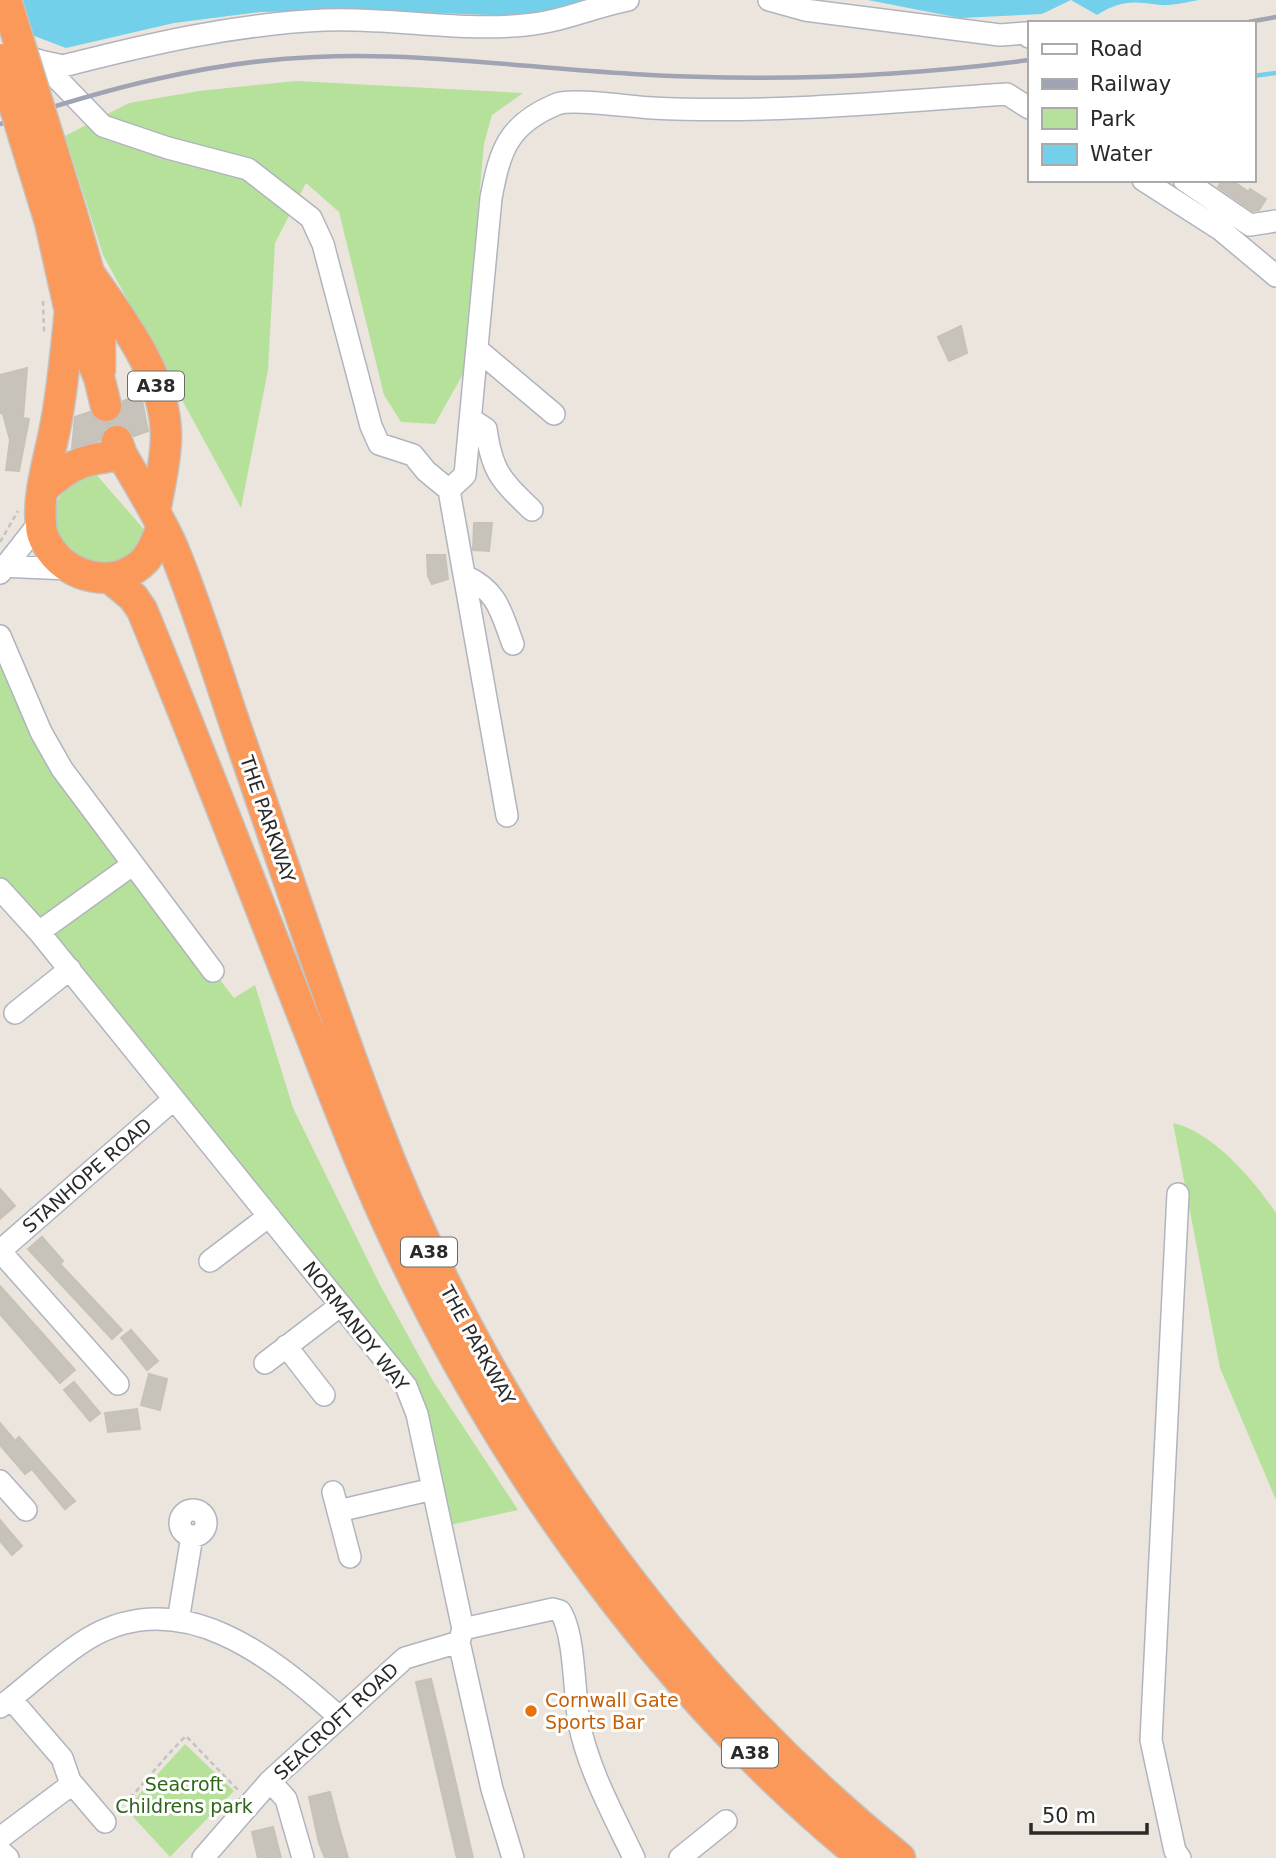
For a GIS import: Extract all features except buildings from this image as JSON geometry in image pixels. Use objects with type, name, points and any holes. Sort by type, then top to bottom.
[{"type":"highway","name":"A38","points":[[6,0],[61,218],[70,311],[45,487]]},
{"type":"highway","name":"A38","points":[[0,59],[61,218],[91,276],[142,355],[162,407],[166,433],[158,519]]},
{"type":"highway","name":"A38","points":[[91,276],[100,311],[100,377],[106,407]]},
{"type":"highway","name":"A38","points":[[70,311],[100,377]]},
{"type":"highway","points":[[120,448],[158,519],[146,559],[132,570],[110,578],[83,575],[69,569],[54,557],[29,515],[45,487],[65,469],[120,448]]},
{"type":"highway","name":"THE PARKWAY","points":[[158,519],[174,551],[373,1119],[439,1275],[476,1344],[571,1499],[670,1630],[801,1770],[900,1858]]},
{"type":"highway","name":"THE PARKWAY","points":[[110,578],[133,597],[142,610],[354,1146],[396,1242],[477,1395],[564,1533],[645,1639],[772,1775],[863,1858]]},
{"type":"street","points":[[0,49],[63,66],[222,30],[324,20],[476,26],[525,25],[569,18],[628,0]]},
{"type":"street","points":[[769,0],[804,10],[1000,35],[1026,33],[1028,36]]},
{"type":"street","points":[[40,61],[103,126],[168,148],[248,169],[311,218],[323,244],[371,426],[379,444],[413,455],[426,471],[449,490],[507,816]]},
{"type":"street","points":[[449,490],[465,475],[491,198],[499,155],[522,124],[561,103],[703,111],[1007,94],[1028,107]]},
{"type":"street","points":[[1146,182],[1221,230],[1276,276]]},
{"type":"street","points":[[1187,182],[1250,225],[1276,221]]},
{"type":"street","points":[[478,350],[554,414]]},
{"type":"street","points":[[471,419],[486,429],[490,461],[505,484],[532,510]]},
{"type":"street","points":[[29,515],[2,569],[69,569]]},
{"type":"street","points":[[465,576],[484,585],[496,601],[513,644]]},
{"type":"street","points":[[1,641],[41,732],[57,761],[213,971]]},
{"type":"street","points":[[39,932],[132,865]]},
{"type":"street","name":"NORMANDY WAY","points":[[0,889],[39,932],[406,1385],[417,1414],[433,1489],[492,1789],[513,1858]]},
{"type":"street","points":[[15,1013],[69,969]]},
{"type":"street","name":"STANHOPE ROAD","points":[[0,1251],[174,1099]]},
{"type":"street","points":[[1178,1194],[1151,1740],[1175,1851],[1180,1858]]},
{"type":"street","points":[[210,1261],[268,1216]]},
{"type":"street","points":[[0,1251],[118,1384]]},
{"type":"street","points":[[265,1363],[341,1305]]},
{"type":"street","points":[[286,1346],[324,1395]]},
{"type":"street","points":[[0,1481],[26,1510]]},
{"type":"street","points":[[350,1557],[336,1501],[433,1489]]},
{"type":"street","points":[[178,1621],[192,1536]]},
{"type":"street","name":"SEACROFT ROAD","points":[[203,1858],[270,1781],[338,1716],[405,1658],[505,1618],[553,1609],[560,1611],[570,1646],[580,1724],[599,1787],[634,1858]]},
{"type":"street","points":[[105,1822],[72,1784],[62,1758],[5,1703],[90,1638],[124,1624],[153,1617],[209,1628],[278,1664],[338,1716]]},
{"type":"street","points":[[270,1781],[286,1799],[303,1858]]},
{"type":"street","points":[[0,1838],[72,1784]]},
{"type":"street","points":[[680,1858],[726,1821]]},
{"type":"street","points":[[0,1851],[8,1858]]},
{"type":"path","points":[[43,295],[44,338]]},
{"type":"path","points":[[0,542],[29,515]]},
{"type":"path","points":[[105,1822],[150,1779],[155,1767],[186,1736],[251,1803]]},
{"type":"green space","points":[[296,81],[523,93],[492,115],[484,144],[463,374],[435,424],[401,422],[384,395],[339,212],[306,183],[275,243],[268,370],[241,508],[103,255],[65,136],[129,103],[199,91]]},
{"type":"green space","points":[[94,472],[148,534],[131,558],[112,567],[96,566],[80,560],[59,536],[55,520],[57,504],[66,488]]},
{"type":"green space","points":[[0,632],[41,732],[132,865],[234,998],[255,985],[293,1108],[379,1283],[433,1381],[518,1510],[441,1527],[417,1414],[0,894]]},
{"type":"green space","points":[[1173,1123],[1203,1136],[1231,1159],[1276,1213],[1276,1500],[1220,1368]]},
{"type":"green space","name":"Seacroft Childrens park","points":[[185,1744],[234,1791],[170,1857],[126,1809]]},
{"type":"water","points":[[0,0],[597,0],[563,10],[518,16],[356,10],[260,12],[174,23],[66,48],[0,23]]},
{"type":"water","points":[[868,0],[1071,0],[1042,14],[960,18]]},
{"type":"water","points":[[1071,0],[1199,0],[1165,5],[1127,3],[1097,15]]},
{"type":"waterway","points":[[1255,76],[1276,73]]},
{"type":"railway","points":[[1254,21],[1276,17]]},
{"type":"railway","points":[[0,124],[155,79],[235,64],[315,57],[434,59],[633,74],[732,78],[881,74],[1028,60]]},
{"type":"place","name":"Cornwall Gate Sports Bar","points":[[531,1711]]}]
